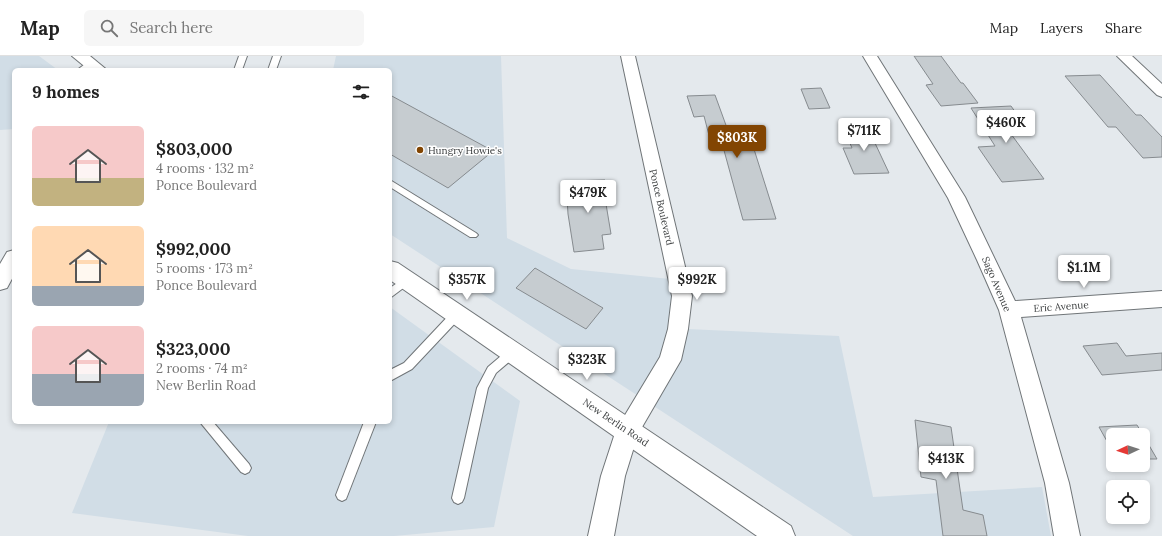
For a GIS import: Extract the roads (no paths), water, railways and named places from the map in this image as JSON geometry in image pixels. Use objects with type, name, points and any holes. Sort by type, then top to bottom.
[{"type":"street","name":"Ponce Boulevard","points":[[601,536],[613,476],[628,430],[670,360],[678,329],[682,296],[628,56]]},
{"type":"street","name":"Sago Avenue","points":[[870,56],[956,197],[987,260],[1008,310],[1057,483],[1068,536]]},
{"type":"street","points":[[1124,56],[1162,92]]},
{"type":"street","points":[[0,282],[12,261]]},
{"type":"street","name":"New Berlin Road","points":[[398,274],[781,536]]},
{"type":"street","name":"Eric Avenue","points":[[1008,310],[1162,299]]},
{"type":"lane","points":[[239,68],[243,56]]},
{"type":"lane","points":[[273,68],[277,56]]},
{"type":"lane","points":[[392,184],[473,235]]},
{"type":"lane","points":[[392,289],[398,274]]},
{"type":"lane","points":[[392,375],[408,366],[456,315]]},
{"type":"lane","points":[[458,498],[483,388],[492,370],[512,352]]},
{"type":"lane","points":[[208,424],[245,468]]},
{"type":"lane","points":[[342,495],[369,424]]},
{"type":"place","name":"Hungry Howie's","points":[[420,150]]}]
